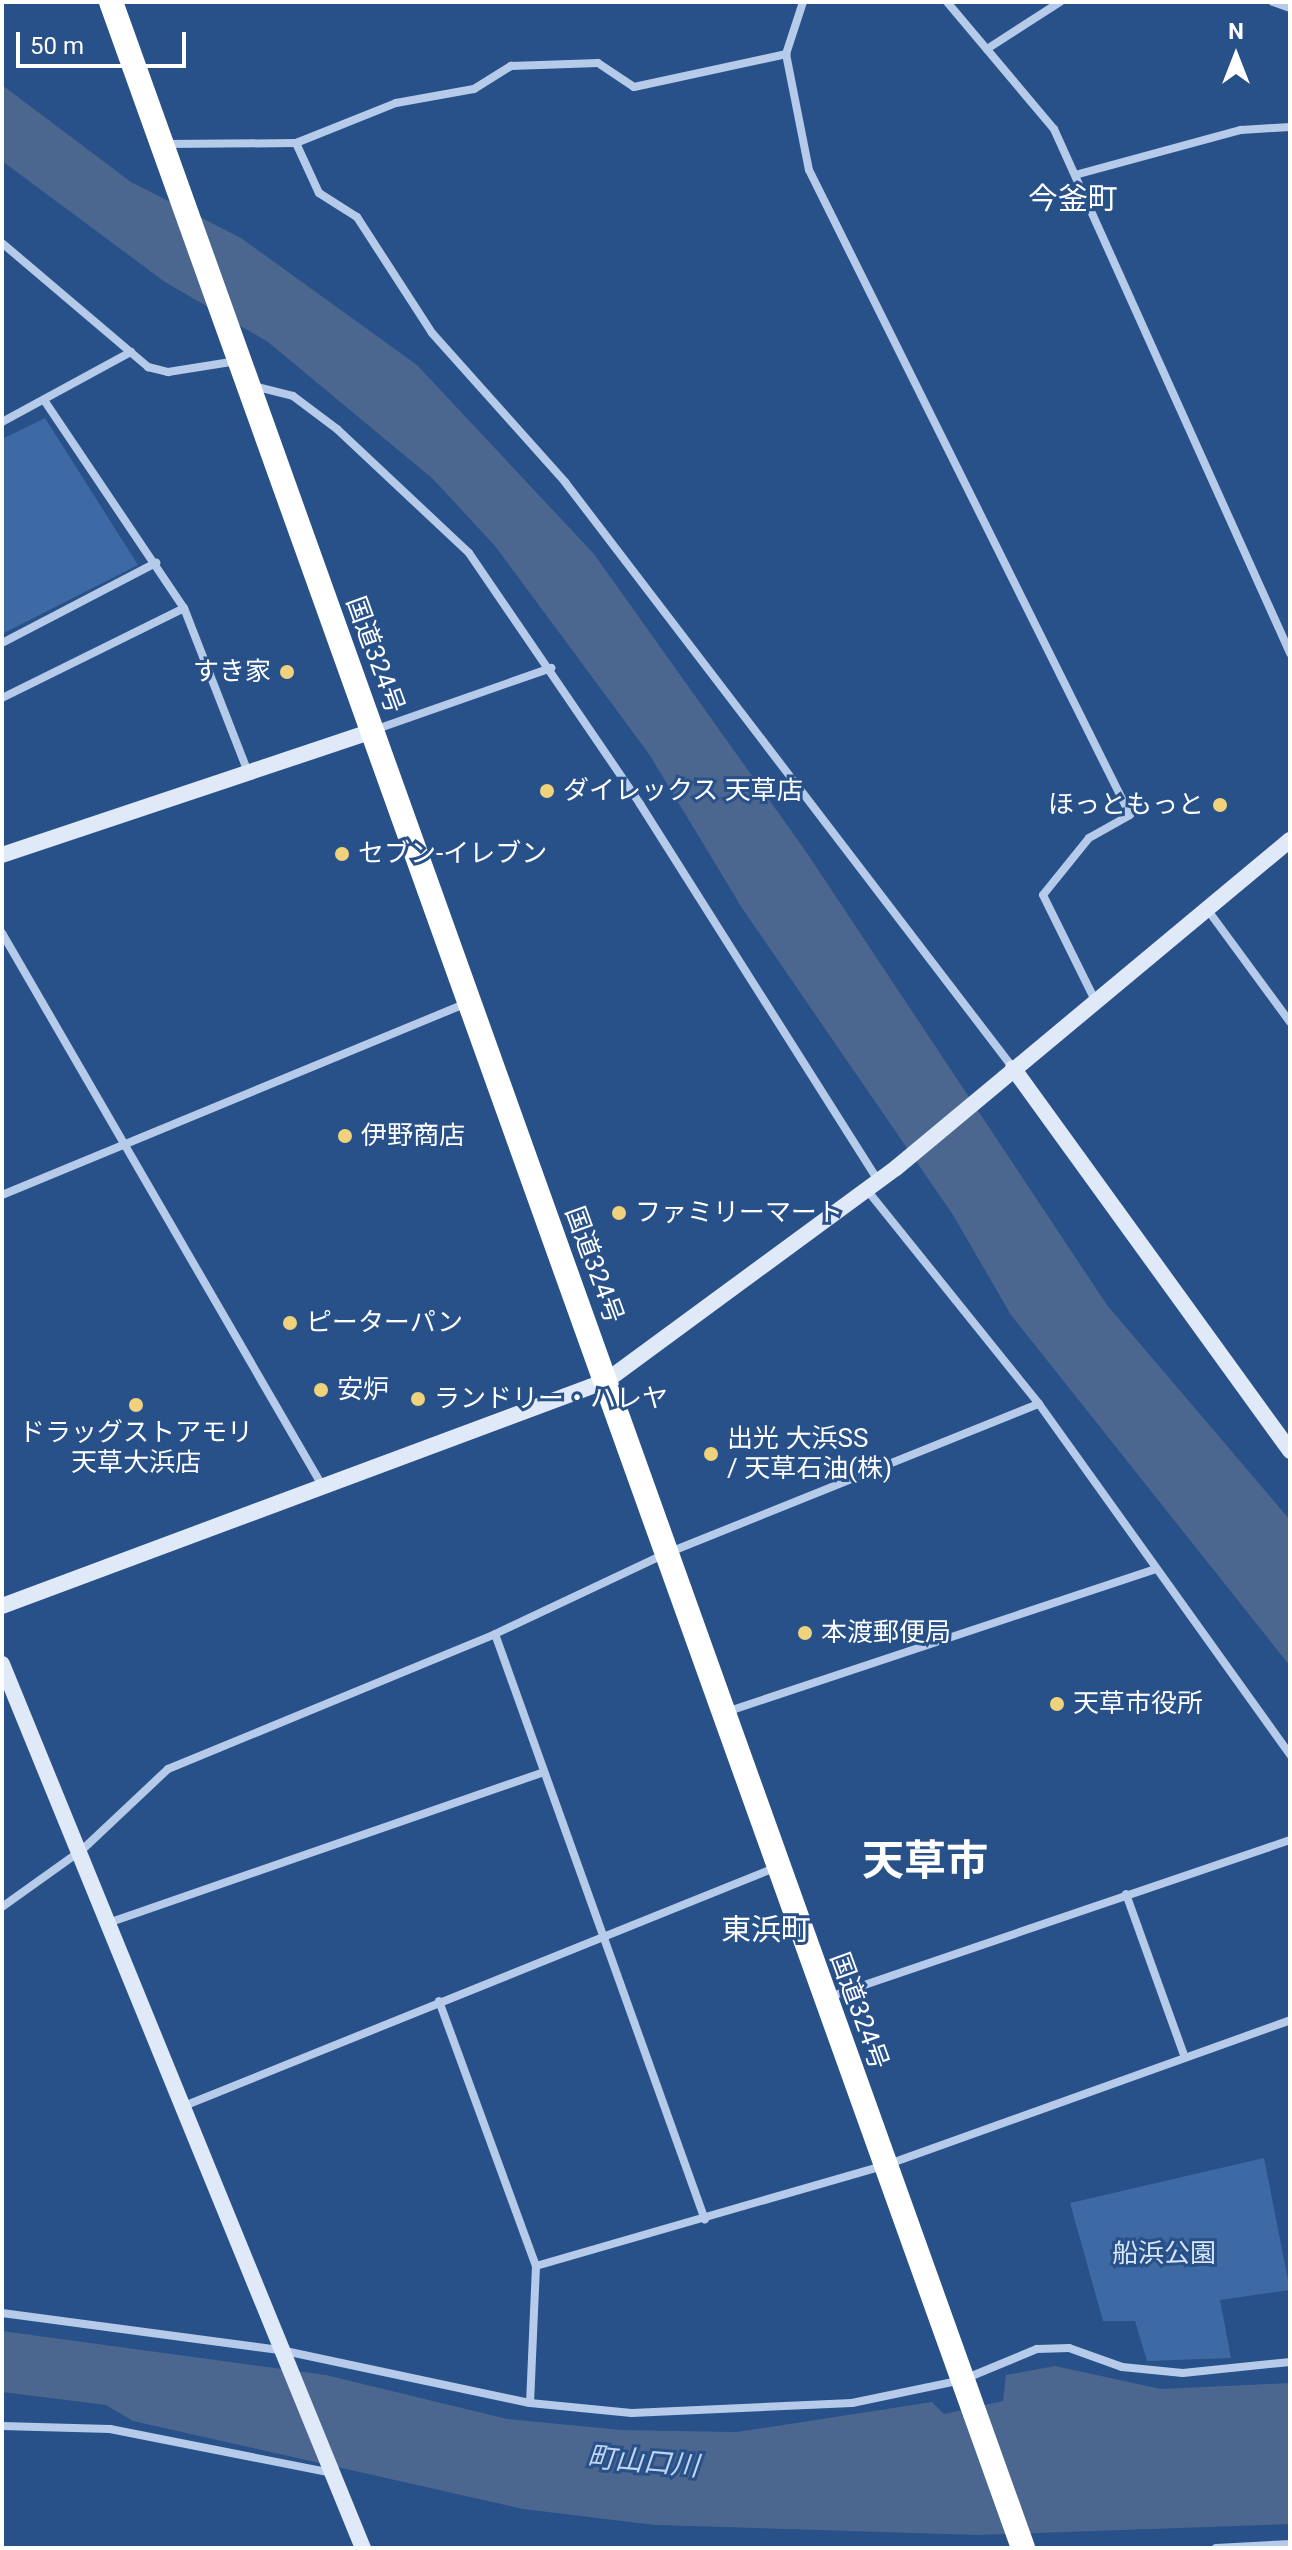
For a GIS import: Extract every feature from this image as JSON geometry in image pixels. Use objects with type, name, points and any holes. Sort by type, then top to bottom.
[{"type":"highway","name":"国道324号","points":[[111,2],[1021,2544]]},
{"type":"street","points":[[803,2],[786,54],[809,170],[1130,815],[1089,838],[1043,895],[1095,1000]]},
{"type":"street","points":[[947,2],[1054,129],[1290,653]]},
{"type":"street","points":[[987,49],[1060,2]]},
{"type":"street","points":[[1273,2],[1290,8]]},
{"type":"street","points":[[162,144],[296,143],[396,103],[474,89],[511,66],[598,63],[634,87],[786,54]]},
{"type":"street","points":[[1075,175],[1241,130],[1290,127]]},
{"type":"street","points":[[296,143],[319,193],[357,217],[424,322],[565,482],[1013,1068],[1290,1451]]},
{"type":"street","points":[[2,243],[131,352],[168,372],[236,355]]},
{"type":"street","points":[[2,422],[131,352]]},
{"type":"street","points":[[247,385],[293,396],[411,493],[469,553],[551,668],[872,1186],[1039,1404],[1154,1570],[1290,1755]]},
{"type":"street","points":[[44,400],[184,608],[248,773]]},
{"type":"street","points":[[2,643],[156,563]]},
{"type":"street","points":[[2,698],[184,608]]},
{"type":"street","points":[[2,855],[551,668]]},
{"type":"street","points":[[2,1606],[606,1381],[896,1168],[1290,840]]},
{"type":"street","points":[[1206,909],[1290,1022]]},
{"type":"street","points":[[2,933],[323,1487]]},
{"type":"street","points":[[2,1195],[127,1149],[469,1002]]},
{"type":"street","points":[[2,1907],[82,1850],[168,1769],[495,1634],[665,1554],[1039,1404]]},
{"type":"street","points":[[721,1713],[1154,1570]]},
{"type":"street","points":[[495,1634],[600,1936],[705,2220]]},
{"type":"street","points":[[2,1664],[82,1850],[363,2548]]},
{"type":"street","points":[[111,1922],[543,1772]]},
{"type":"street","points":[[825,1999],[1290,1840]]},
{"type":"street","points":[[184,2106],[777,1866]]},
{"type":"street","points":[[1126,1894],[1185,2058]]},
{"type":"street","points":[[439,2001],[536,2266],[530,2403]]},
{"type":"street","points":[[536,2266],[705,2220],[886,2165],[1290,2020]]},
{"type":"street","points":[[2,2313],[287,2356],[530,2403],[735,2412],[852,2403],[964,2387],[1037,2349],[1069,2348],[1122,2367],[1183,2373],[1290,2362]]},
{"type":"street","points":[[2,2426],[110,2429],[331,2469]]},
{"type":"street","points":[[1216,2548],[1290,2544]]},
{"type":"green space","points":[[45,418],[138,565],[2,634],[2,439]]},
{"type":"green space","name":"船浜公園","points":[[1264,2158],[1290,2290],[1220,2300],[1231,2358],[1147,2361],[1135,2321],[1103,2321],[1070,2203]]},
{"type":"water","points":[[2,85],[131,182],[241,238],[417,365],[594,554],[807,853],[1107,1305],[1290,1520],[1290,1666],[1011,1315],[953,1215],[742,908],[649,754],[495,546],[433,479],[268,342],[165,282],[2,161]]},
{"type":"water","name":"町山口川","points":[[2,2331],[326,2375],[507,2419],[621,2430],[737,2432],[932,2402],[944,2414],[1003,2401],[1006,2375],[1055,2366],[1161,2389],[1290,2383],[1290,2524],[978,2535],[655,2525],[523,2509],[133,2421],[106,2405],[2,2392]]},
{"type":"place","name":"すき家","points":[[287,672]]},
{"type":"place","name":"ダイレックス 天草店","points":[[547,791]]},
{"type":"place","name":"ほっともっと","points":[[1220,805]]},
{"type":"place","name":"セブン-イレブン","points":[[342,854]]},
{"type":"place","name":"伊野商店","points":[[345,1136]]},
{"type":"place","name":"ファミリーマート","points":[[619,1213]]},
{"type":"place","name":"ピーターパン","points":[[290,1323]]},
{"type":"place","name":"安炉","points":[[321,1390]]},
{"type":"place","name":"ランドリー・ハレヤ","points":[[418,1399]]},
{"type":"place","name":"ドラッグストアモリ 天草大浜店","points":[[136,1405]]},
{"type":"place","name":"出光 大浜SS / 天草石油(株)","points":[[711,1454]]},
{"type":"place","name":"本渡郵便局","points":[[805,1633]]},
{"type":"place","name":"天草市役所","points":[[1057,1704]]},
{"type":"district","name":"今釜町","points":[[1073,199]]},
{"type":"district","name":"天草市","points":[[925,1861]]},
{"type":"district","name":"東浜町","points":[[766,1930]]}]
